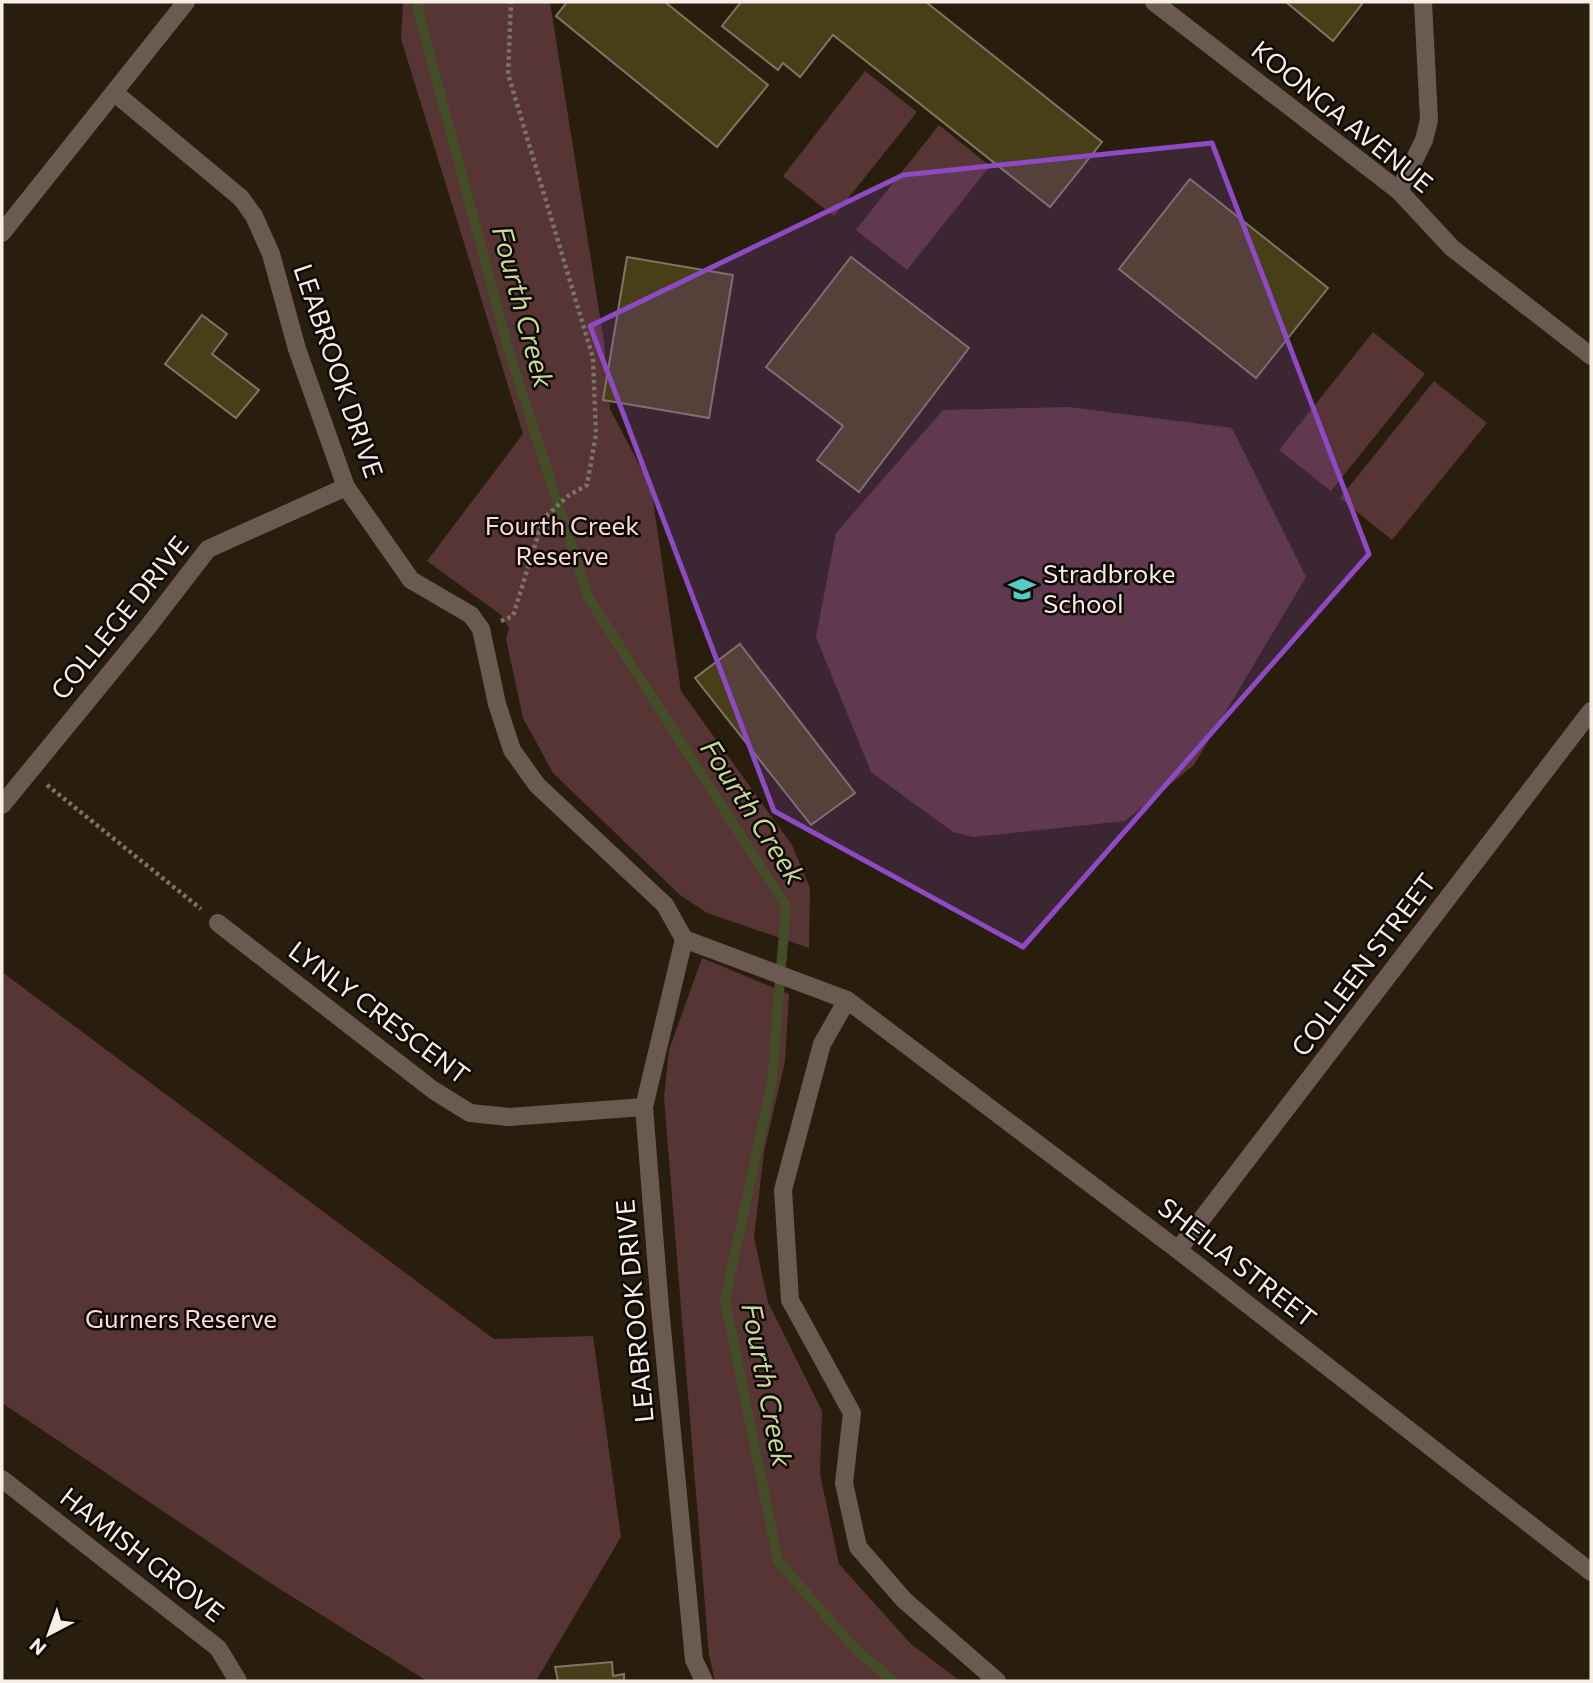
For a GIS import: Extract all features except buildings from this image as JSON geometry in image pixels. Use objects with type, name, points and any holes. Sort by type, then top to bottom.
[{"type":"street","points":[[2,233],[187,2]]},
{"type":"street","name":"KOONGA AVENUE","points":[[1154,2],[1399,191],[1452,247],[1591,356]]},
{"type":"street","points":[[1399,191],[1424,140],[1429,120],[1423,2]]},
{"type":"street","name":"LEABROOK DRIVE","points":[[116,94],[241,198],[254,216],[271,254],[297,349],[346,487],[411,580],[471,615],[481,629]]},
{"type":"street","name":"COLLEGE DRIVE","points":[[2,805],[208,549],[346,487]]},
{"type":"street","points":[[481,629],[496,704],[512,750],[537,785],[665,905],[684,939],[847,1000],[822,1044],[783,1191],[790,1300],[852,1413],[844,1483],[858,1547],[904,1600],[997,1681]]},
{"type":"street","name":"COLLEEN STREET","points":[[1178,1250],[1591,711]]},
{"type":"street","name":"LYNLY CRESCENT","points":[[218,923],[433,1090],[470,1114],[509,1117],[644,1107]]},
{"type":"street","name":"LEABROOK DRIVE","points":[[684,939],[644,1107],[661,1321],[694,1660],[704,1681]]},
{"type":"street","name":"SHEILA STREET","points":[[847,1000],[1178,1250],[1591,1572]]},
{"type":"street","name":"HAMISH GROVE","points":[[2,1479],[218,1648],[238,1681]]},
{"type":"path","points":[[481,629],[513,617],[542,519],[568,496],[587,485],[596,434],[593,358],[508,74],[511,2]]},
{"type":"path","points":[[29,771],[218,923]]},
{"type":"highlighted area","points":[[1212,143],[1369,554],[1023,947],[774,811],[590,326],[903,175]]},
{"type":"green space","name":"Fourth Creek Reserve","points":[[403,2],[550,2],[604,342],[610,409],[651,487],[681,691],[792,845],[810,888],[809,948],[707,913],[680,895],[553,773],[523,718],[506,639],[509,628],[501,615],[427,561],[523,434],[401,39]]},
{"type":"green space","points":[[865,71],[917,112],[834,216],[783,176]]},
{"type":"green space","points":[[939,125],[990,166],[907,270],[856,230]]},
{"type":"green space","points":[[1373,332],[1425,374],[1331,491],[1279,450]]},
{"type":"green space","points":[[1434,381],[1487,423],[1392,540],[1340,498]]},
{"type":"green space","points":[[1069,407],[1232,428],[1306,577],[1194,765],[1125,821],[973,837],[953,832],[871,772],[816,637],[836,533],[943,410]]},
{"type":"green space","points":[[702,958],[789,994],[785,1061],[764,1152],[754,1237],[768,1302],[822,1411],[820,1474],[839,1564],[911,1644],[960,1681],[715,1681],[709,1655],[664,1097],[669,1050]]},
{"type":"green space","name":"Gurners Reserve","points":[[2,972],[494,1339],[593,1336],[621,1537],[536,1681],[427,1681],[264,1579],[2,1403]]},
{"type":"waterway","name":"Fourth Creek","points":[[419,2],[418,10],[510,355],[588,597],[786,906],[772,1081],[725,1300],[778,1561],[857,1651],[894,1681]]},
{"type":"place","name":"Stradbroke School","points":[[1022,589]]}]
